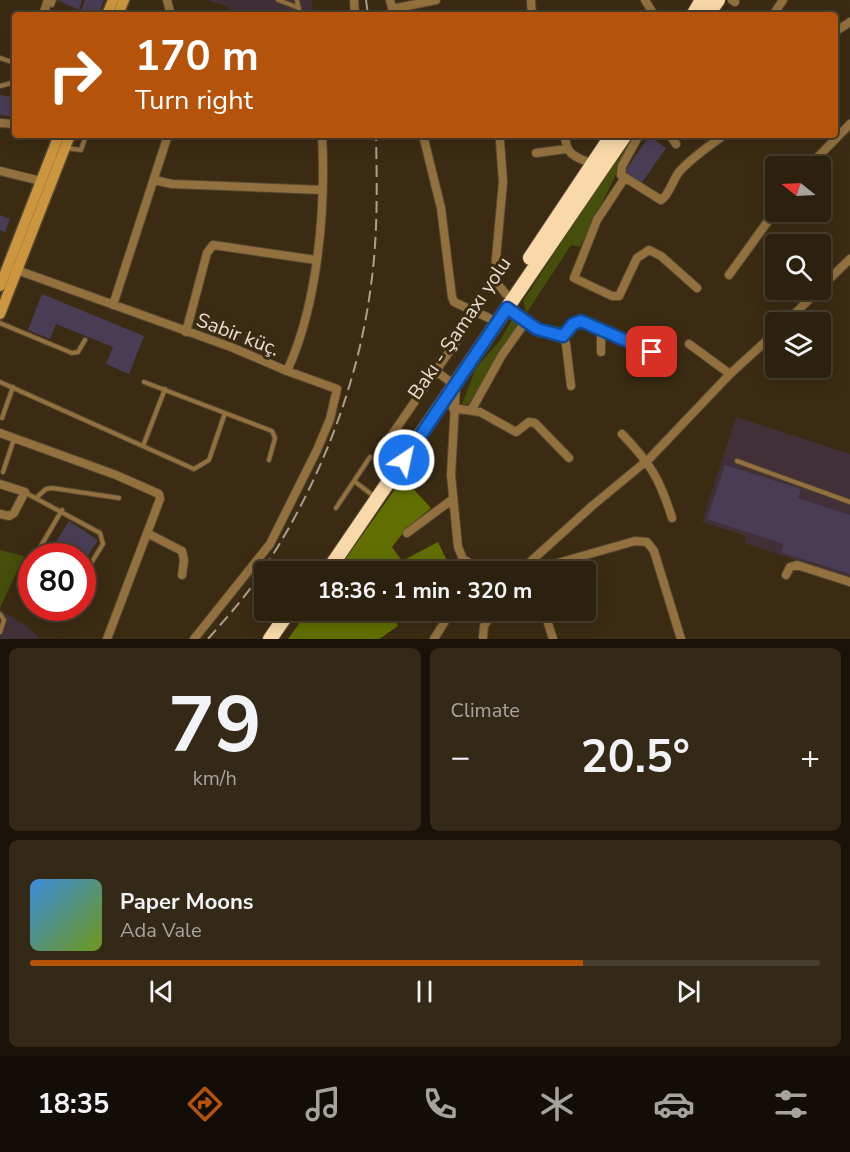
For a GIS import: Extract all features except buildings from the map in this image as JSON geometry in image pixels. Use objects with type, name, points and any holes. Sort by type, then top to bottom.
[{"type":"highway","points":[[708,12],[718,0]]},
{"type":"highway","name":"Bakı - Şamaxı yolu","points":[[325,561],[610,138]]},
{"type":"highway","name":"Bakı - Şamaxı yolu","points":[[334,561],[447,378],[507,308],[623,138]]},
{"type":"highway","points":[[270,639],[282,621]]},
{"type":"highway","points":[[281,639],[293,621]]},
{"type":"main road","points":[[0,314],[41,181],[58,138]]},
{"type":"main road","points":[[0,284],[13,268],[69,138]]},
{"type":"street","points":[[390,0],[393,12],[436,0]]},
{"type":"street","points":[[838,136],[850,124]]},
{"type":"street","points":[[113,305],[167,138]]},
{"type":"street","name":"Sabir küç.","points":[[13,268],[231,347],[287,371],[303,327],[316,260],[322,190],[322,138]]},
{"type":"street","points":[[424,138],[441,208],[452,297],[454,302],[489,318]]},
{"type":"street","points":[[565,138],[566,149]]},
{"type":"street","points":[[637,138],[622,166],[624,179],[661,200],[665,197],[677,174],[694,156],[720,138]]},
{"type":"street","points":[[672,138],[676,144]]},
{"type":"street","points":[[819,156],[836,138]]},
{"type":"street","points":[[500,141],[503,182],[494,280],[506,294]]},
{"type":"street","points":[[536,153],[566,149],[592,164]]},
{"type":"street","points":[[0,171],[41,181]]},
{"type":"street","points":[[624,179],[597,220],[574,278],[612,296],[619,296],[637,258],[649,250],[655,252],[697,288]]},
{"type":"street","points":[[154,180],[184,185],[322,190]]},
{"type":"street","points":[[729,275],[767,222]]},
{"type":"street","points":[[186,332],[207,253],[213,246],[316,260]]},
{"type":"street","points":[[831,278],[850,260]]},
{"type":"street","points":[[796,312],[809,300]]},
{"type":"street","points":[[507,308],[548,334],[563,336]]},
{"type":"street","points":[[472,410],[502,356],[526,321]]},
{"type":"street","points":[[563,336],[573,324],[581,321],[652,352]]},
{"type":"street","points":[[601,329],[601,352]]},
{"type":"street","points":[[380,452],[447,378],[460,336]]},
{"type":"street","points":[[563,336],[571,386]]},
{"type":"street","points":[[531,561],[592,506],[647,461],[730,374],[765,342]]},
{"type":"street","points":[[690,344],[730,374]]},
{"type":"street","points":[[194,639],[270,544],[289,510],[330,419],[337,390],[287,371]]},
{"type":"street","points":[[447,378],[453,408],[451,476],[453,499],[458,547],[464,561]]},
{"type":"street","points":[[453,408],[472,410],[516,432],[529,422],[535,423],[568,458]]},
{"type":"street","points":[[0,433],[155,491],[160,499],[107,639]]},
{"type":"street","points":[[622,434],[647,461],[662,486],[672,518]]},
{"type":"street","points":[[0,484],[25,492],[14,513],[9,516],[0,514]]},
{"type":"street","points":[[407,533],[453,499]]},
{"type":"street","points":[[147,533],[183,551],[182,575]]},
{"type":"street","points":[[565,561],[635,541],[647,542],[654,551],[681,639]]},
{"type":"street","points":[[786,575],[790,567],[797,565],[850,582]]},
{"type":"street","points":[[434,639],[445,621]]},
{"type":"street","points":[[483,637],[487,621]]},
{"type":"street","points":[[547,621],[553,639]]},
{"type":"lane","points":[[50,3],[54,0]]},
{"type":"lane","points":[[278,0],[298,8]]},
{"type":"lane","points":[[297,0],[299,12]]},
{"type":"lane","points":[[65,148],[81,150],[85,138]]},
{"type":"lane","points":[[0,323],[72,353],[78,352],[85,340]]},
{"type":"lane","points":[[0,382],[194,470],[201,467],[212,454],[225,413]]},
{"type":"lane","points":[[144,382],[272,431],[274,438],[269,460]]},
{"type":"lane","points":[[2,418],[13,387]]},
{"type":"lane","points":[[143,446],[165,389]]},
{"type":"lane","points":[[3,472],[14,438]]},
{"type":"lane","points":[[336,508],[370,458]]},
{"type":"lane","points":[[737,461],[850,502]]},
{"type":"lane","points":[[354,482],[371,494]]},
{"type":"lane","points":[[37,497],[46,489],[52,488],[119,498]]},
{"type":"lane","points":[[25,492],[62,510],[100,533],[104,540],[96,554]]},
{"type":"lane","points":[[43,543],[62,510]]},
{"type":"lane","points":[[0,614],[4,620],[0,632]]},
{"type":"shaded area","points":[[206,0],[311,0],[314,12],[231,12],[229,7]]},
{"type":"shaded area","points":[[736,417],[850,454],[850,577],[744,543],[746,536],[702,522]]},
{"type":"shaded area","points":[[0,610],[30,628],[40,639],[0,639]]},
{"type":"green space","points":[[628,141],[631,144],[580,247],[571,245],[526,314],[523,301]]},
{"type":"green space","points":[[512,319],[519,322],[472,405],[462,404],[476,368],[501,339]]},
{"type":"green space","points":[[403,478],[431,508],[406,529],[392,547],[402,561],[344,561]]},
{"type":"green space","points":[[438,542],[447,561],[402,561]]},
{"type":"green space","points":[[0,550],[18,554],[18,569],[0,608]]},
{"type":"green space","points":[[301,621],[395,621],[398,626],[379,639],[288,639]]},
{"type":"railway","points":[[366,0],[368,12]]},
{"type":"railway","points":[[208,639],[246,594],[278,546],[316,475],[345,401],[365,324],[371,285],[377,210],[376,138]]},
{"type":"route","points":[[404,460],[507,308],[548,334],[563,336],[573,324],[581,321],[652,352]]}]
